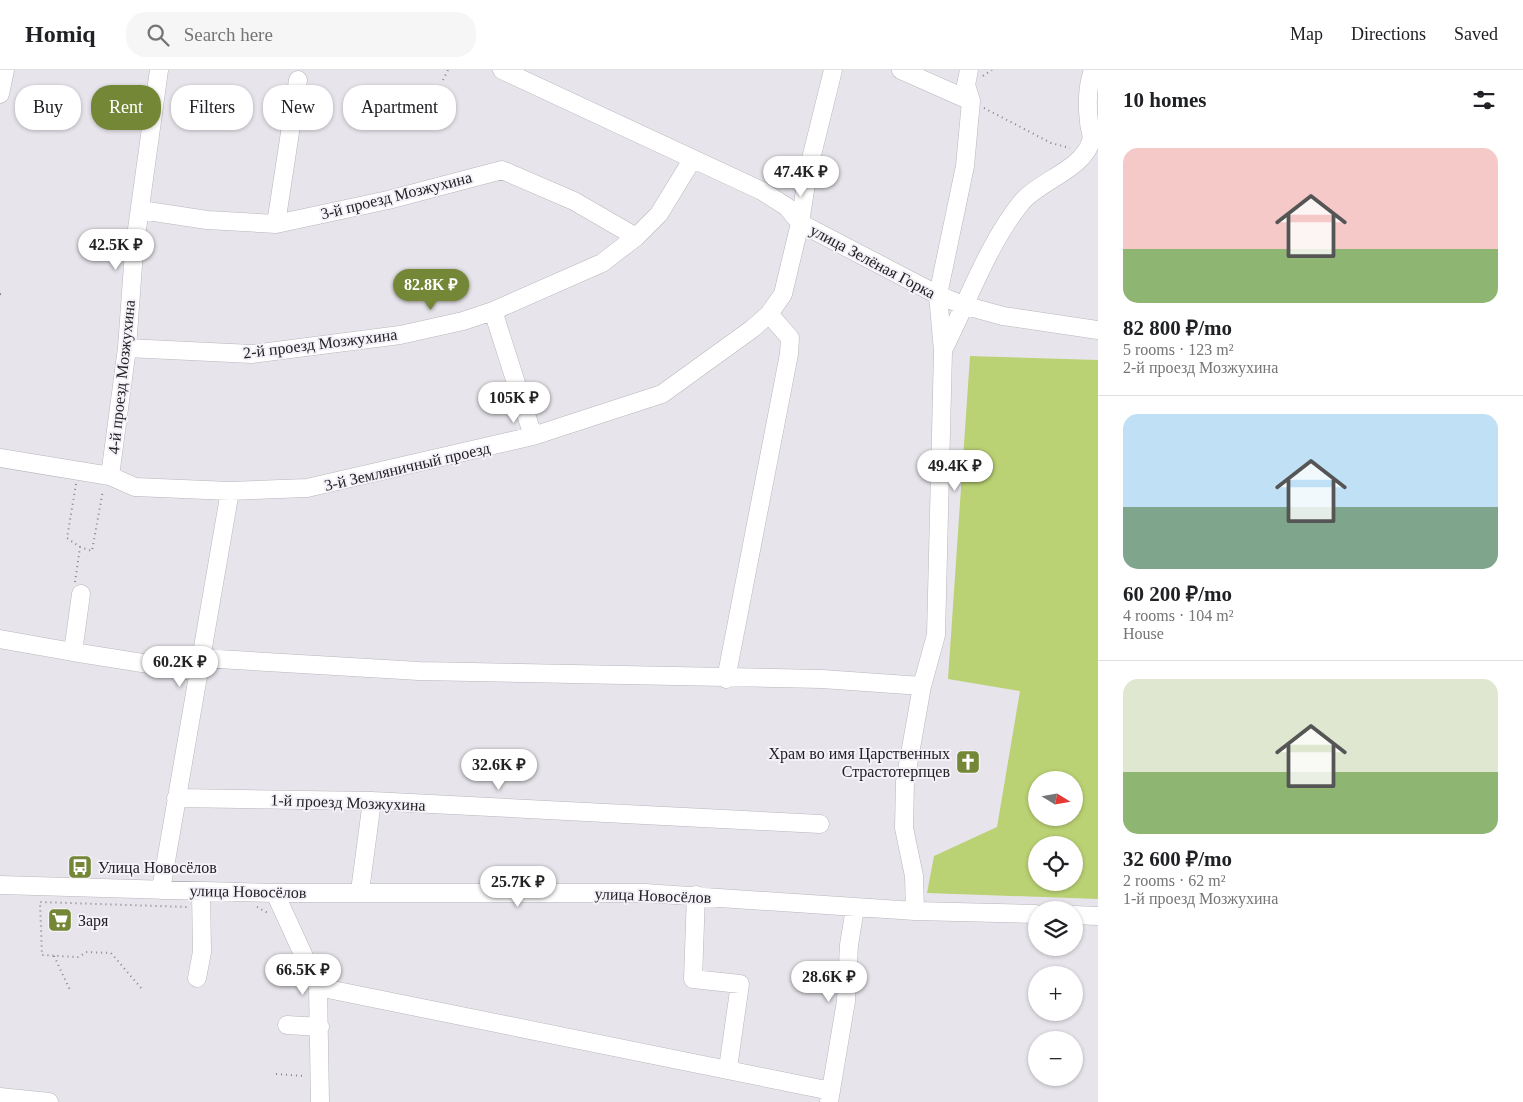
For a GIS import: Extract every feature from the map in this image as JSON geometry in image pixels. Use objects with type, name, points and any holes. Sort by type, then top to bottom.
[{"type":"street","points":[[0,94],[5,70]]},
{"type":"street","name":"4-й проезд Мозжухина","points":[[108,476],[127,348],[134,251],[159,70]]},
{"type":"street","name":"улица Зелёная Горка","points":[[502,70],[762,191],[787,207],[800,222],[938,295],[963,305],[1003,316],[1098,330]]},
{"type":"street","name":"3-й Земляничный проезд","points":[[0,458],[108,476],[135,487],[230,491],[307,488],[533,436],[662,394],[769,314],[783,294],[800,222],[808,171],[833,70]]},
{"type":"street","points":[[901,70],[971,102]]},
{"type":"street","points":[[915,911],[914,876],[904,828],[905,782],[922,686],[936,635],[942,351],[938,295],[965,166],[971,102],[966,85],[968,70]]},
{"type":"street","points":[[942,351],[956,324],[963,305],[1006,225],[1022,201],[1092,153],[1088,84],[1092,70]]},
{"type":"street","points":[[276,224],[298,80]]},
{"type":"street","name":"2-й проезд Мозжухина","points":[[127,348],[252,354],[400,335],[463,321],[493,311],[602,263],[636,237],[658,214],[692,160]]},
{"type":"street","name":"3-й проезд Мозжухина","points":[[141,210],[207,220],[276,224],[388,200],[502,170],[574,201],[636,237]]},
{"type":"street","points":[[493,311],[533,436]]},
{"type":"street","points":[[726,678],[789,354],[790,338],[769,314]]},
{"type":"street","points":[[161,890],[230,491]]},
{"type":"street","points":[[73,652],[81,594]]},
{"type":"street","points":[[0,639],[73,652],[200,665],[822,679],[922,686]]},
{"type":"street","name":"1-й проезд Мозжухина","points":[[176,798],[372,802],[820,824]]},
{"type":"street","points":[[360,891],[372,802]]},
{"type":"street","name":"улица Новосёлов","points":[[0,885],[276,893],[360,891],[696,895],[855,908],[1028,914]]},
{"type":"street","points":[[197,978],[202,952],[201,891]]},
{"type":"street","points":[[276,893],[318,987],[322,1077],[320,1102]]},
{"type":"street","points":[[696,895],[693,979],[740,984],[728,1068]]},
{"type":"street","points":[[318,987],[446,1014],[728,1068],[830,1096],[846,1001],[849,944],[855,908]]},
{"type":"street","points":[[1083,915],[1098,916]]},
{"type":"street","points":[[287,1025],[320,1027]]},
{"type":"street","points":[[0,1097],[49,1102]]},
{"type":"path","points":[[443,80],[448,70]]},
{"type":"path","points":[[971,102],[1051,143],[1092,153]]},
{"type":"path","points":[[0,294],[4,295]]},
{"type":"path","points":[[78,472],[68,538],[80,547],[92,551],[108,476]]},
{"type":"path","points":[[80,547],[74,588],[81,594]]},
{"type":"path","points":[[40,902],[42,955],[78,957],[87,952],[111,953],[141,988]]},
{"type":"path","points":[[54,956],[71,992]]},
{"type":"path","points":[[276,1074],[322,1077]]},
{"type":"green space","points":[[970,356],[1098,360],[1098,899],[927,893],[934,856],[997,827],[1020,691],[948,679]]},
{"type":"place","name":"Храм во имя Царственных Страстотерпцев","points":[[968,762]]},
{"type":"place","name":"Улица Новосёлов","points":[[80,867]]},
{"type":"place","name":"Заря","points":[[60,920]]}]
